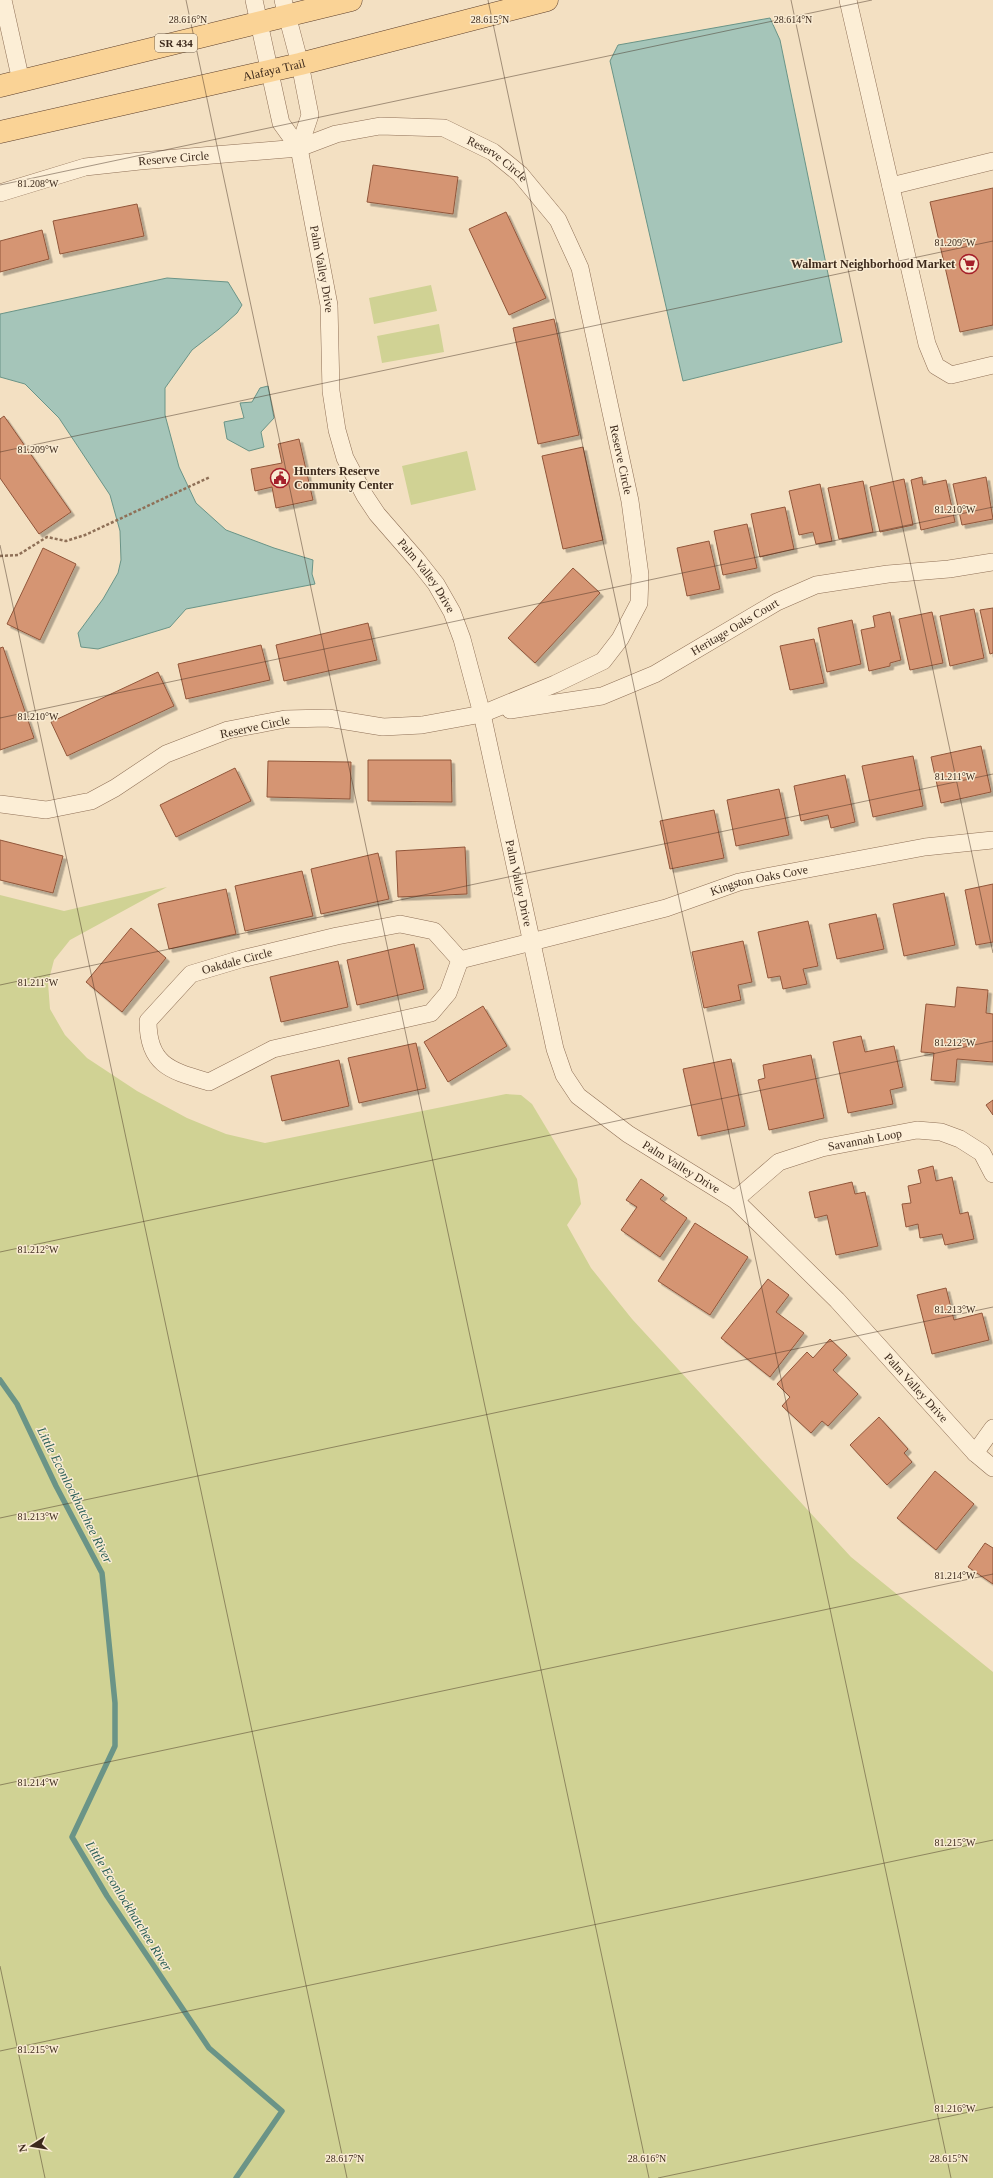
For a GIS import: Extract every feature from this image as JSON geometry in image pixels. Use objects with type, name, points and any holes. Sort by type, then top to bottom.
[{"type":"main road","name":"SR 434","points":[[0,86],[258,22],[285,8],[351,0]]},
{"type":"main road","name":"Alafaya Trail","points":[[0,132],[300,64],[547,0]]},
{"type":"street","points":[[3,0],[21,81]]},
{"type":"street","name":"Palm Valley Drive","points":[[254,0],[281,123],[299,148],[329,305],[331,392],[337,430],[345,458],[355,480],[377,514],[436,584],[452,612],[470,664],[555,1049],[564,1075],[578,1096],[628,1134],[735,1200],[837,1300],[975,1453],[993,1468]]},
{"type":"street","points":[[848,0],[927,344],[936,366],[951,374],[993,365]]},
{"type":"street","name":"Palm Valley Drive","points":[[285,8],[300,64],[310,115],[299,148]]},
{"type":"street","name":"Reserve Circle","points":[[0,193],[85,167],[299,148],[336,134],[380,126],[444,128],[493,152],[520,174],[558,220],[580,268],[630,501],[640,575],[639,603],[620,639],[603,661],[555,684],[482,714],[422,725],[383,727],[328,718],[285,719],[228,730],[166,754],[115,788],[91,801],[46,810],[0,804]]},
{"type":"street","points":[[891,186],[993,161]]},
{"type":"street","name":"Heritage Oaks Court","points":[[482,714],[602,696],[655,674],[777,602],[816,584],[888,574],[949,569],[993,562]]},
{"type":"street","name":"Kingston Oaks Cove","points":[[531,940],[666,908],[739,882],[924,847],[993,840]]},
{"type":"street","name":"Oakdale Circle","points":[[400,924],[434,931],[460,960],[448,993],[431,1013],[273,1048],[209,1082],[174,1071],[157,1057],[148,1039],[148,1021],[191,974],[241,959],[337,936],[400,924]]},
{"type":"street","points":[[460,960],[531,940]]},
{"type":"street","name":"Savannah Loop","points":[[735,1200],[779,1162],[822,1148],[917,1130],[941,1132],[960,1139],[982,1153],[993,1174]]},
{"type":"street","points":[[975,1453],[993,1428]]},
{"type":"path","points":[[0,556],[18,556],[46,537],[66,541],[85,535],[210,477]]},
{"type":"green space","points":[[431,285],[437,311],[374,324],[369,298]]},
{"type":"green space","points":[[439,324],[444,352],[382,363],[377,336]]},
{"type":"green space","points":[[467,451],[476,490],[411,505],[402,466]]},
{"type":"green space","points":[[167,887],[70,940],[54,960],[48,983],[50,1009],[65,1035],[87,1058],[137,1091],[187,1118],[226,1134],[265,1143],[506,1094],[521,1095],[532,1104],[577,1179],[581,1204],[567,1225],[591,1268],[632,1319],[851,1557],[993,1672],[993,2178],[0,2178],[0,895],[64,911]]},
{"type":"shaded area","points":[[770,18],[780,40],[842,342],[683,381],[610,61],[618,45]]},
{"type":"shaded area","points":[[167,278],[228,282],[242,305],[237,313],[192,350],[165,388],[165,415],[179,467],[196,503],[226,530],[274,548],[313,560],[312,574],[315,584],[186,609],[170,627],[98,649],[81,647],[78,633],[103,599],[118,573],[121,560],[120,531],[110,495],[59,418],[25,384],[0,377],[0,314]]},
{"type":"shaded area","points":[[268,386],[274,418],[261,432],[264,447],[249,451],[227,439],[224,422],[244,418],[240,403],[252,402],[260,388]]},
{"type":"building","points":[[373,165],[458,177],[453,214],[367,202]]},
{"type":"building","name":"Walmart Neighborhood Market","points":[[993,188],[993,325],[960,332],[930,202]]},
{"type":"building","points":[[137,204],[144,236],[60,254],[53,221]]},
{"type":"building","points":[[506,212],[546,298],[509,315],[469,229]]},
{"type":"building","points":[[42,230],[49,259],[0,272],[0,241]]},
{"type":"building","points":[[554,319],[579,435],[538,444],[513,328]]},
{"type":"building","points":[[4,416],[71,512],[39,534],[0,478],[0,419]]},
{"type":"building","name":"Hunters Reserve Community Center","points":[[299,439],[313,500],[276,508],[272,487],[255,491],[251,469],[282,463],[278,444]]},
{"type":"building","points":[[583,447],[603,540],[563,549],[542,456]]},
{"type":"building","points":[[922,477],[923,485],[946,480],[955,522],[921,530],[911,480]]},
{"type":"building","points":[[986,477],[993,519],[962,525],[953,484]]},
{"type":"building","points":[[904,479],[913,525],[880,532],[870,487]]},
{"type":"building","points":[[863,481],[873,532],[839,539],[828,488]]},
{"type":"building","points":[[820,484],[832,541],[816,544],[813,532],[799,535],[789,491]]},
{"type":"building","points":[[785,507],[794,549],[760,557],[751,514]]},
{"type":"building","points":[[747,524],[757,568],[723,575],[714,531]]},
{"type":"building","points":[[709,541],[720,589],[687,596],[677,548]]},
{"type":"building","points":[[43,548],[76,564],[40,640],[7,624]]},
{"type":"building","points":[[573,568],[600,593],[535,663],[508,638]]},
{"type":"building","points":[[993,608],[993,653],[990,654],[980,610]]},
{"type":"building","points":[[974,609],[984,658],[950,666],[940,616]]},
{"type":"building","points":[[890,612],[901,660],[890,663],[890,666],[869,671],[861,630],[875,627],[873,616]]},
{"type":"building","points":[[932,612],[943,663],[910,670],[899,619]]},
{"type":"building","points":[[852,620],[861,664],[827,672],[818,628]]},
{"type":"building","points":[[368,623],[377,660],[284,681],[276,645]]},
{"type":"building","points":[[814,639],[824,683],[790,690],[780,646]]},
{"type":"building","points":[[261,645],[270,680],[186,699],[178,664]]},
{"type":"building","points":[[3,647],[34,738],[0,750],[0,648]]},
{"type":"building","points":[[158,672],[174,706],[67,756],[51,722]]},
{"type":"building","points":[[981,746],[991,792],[941,803],[931,757]]},
{"type":"building","points":[[913,756],[923,806],[873,817],[862,766]]},
{"type":"building","points":[[368,760],[451,760],[452,802],[368,801]]},
{"type":"building","points":[[268,761],[351,762],[350,799],[267,797]]},
{"type":"building","points":[[235,768],[251,801],[176,837],[160,805]]},
{"type":"building","points":[[845,775],[855,822],[831,828],[828,815],[801,821],[794,786]]},
{"type":"building","points":[[779,789],[789,835],[736,846],[727,800]]},
{"type":"building","points":[[714,810],[724,858],[670,869],[660,821]]},
{"type":"building","points":[[0,840],[63,856],[53,893],[0,880]]},
{"type":"building","points":[[465,847],[467,894],[398,897],[396,851]]},
{"type":"building","points":[[378,853],[389,899],[321,914],[311,869]]},
{"type":"building","points":[[302,871],[313,916],[245,931],[235,886]]},
{"type":"building","points":[[993,884],[993,942],[976,945],[965,890]]},
{"type":"building","points":[[226,889],[236,934],[169,949],[158,904]]},
{"type":"building","points":[[944,893],[955,945],[904,956],[893,904]]},
{"type":"building","points":[[876,914],[884,949],[837,959],[829,924]]},
{"type":"building","points":[[808,921],[818,966],[803,969],[807,984],[783,989],[780,976],[768,978],[758,932]]},
{"type":"building","points":[[131,928],[166,958],[122,1012],[86,982]]},
{"type":"building","points":[[743,941],[752,982],[738,985],[741,1000],[704,1008],[692,952]]},
{"type":"building","points":[[414,944],[424,989],[357,1005],[347,960]]},
{"type":"building","points":[[338,961],[348,1007],[281,1022],[270,977]]},
{"type":"building","points":[[957,987],[988,990],[986,1013],[993,1014],[993,1062],[957,1059],[955,1082],[931,1080],[934,1053],[921,1052],[926,1004],[955,1007]]},
{"type":"building","points":[[483,1006],[507,1046],[448,1082],[424,1042]]},
{"type":"building","points":[[861,1036],[865,1052],[894,1046],[903,1087],[890,1090],[893,1104],[848,1113],[833,1042]]},
{"type":"building","points":[[416,1043],[426,1088],[359,1103],[348,1058]]},
{"type":"building","points":[[811,1055],[824,1118],[769,1130],[758,1080],[765,1078],[763,1065]]},
{"type":"building","points":[[731,1059],[745,1126],[698,1136],[683,1069]]},
{"type":"building","points":[[339,1060],[349,1106],[282,1121],[271,1076]]},
{"type":"building","points":[[993,1100],[993,1115],[986,1105]]},
{"type":"building","points":[[933,1166],[936,1181],[952,1177],[960,1214],[968,1212],[974,1239],[945,1245],[942,1234],[920,1238],[918,1224],[906,1227],[902,1204],[911,1203],[908,1186],[921,1183],[918,1170]]},
{"type":"building","points":[[641,1179],[664,1195],[660,1199],[687,1218],[660,1257],[621,1230],[637,1207],[626,1200]]},
{"type":"building","points":[[852,1182],[855,1194],[865,1192],[878,1246],[836,1255],[827,1215],[815,1218],[809,1192]]},
{"type":"building","points":[[695,1223],[748,1257],[710,1315],[658,1281]]},
{"type":"building","points":[[768,1279],[789,1295],[776,1312],[804,1333],[770,1377],[721,1338]]},
{"type":"building","points":[[946,1288],[954,1320],[982,1313],[989,1340],[932,1354],[917,1295]]},
{"type":"building","points":[[830,1339],[847,1355],[833,1370],[858,1394],[828,1426],[822,1421],[811,1433],[782,1406],[790,1397],[777,1384],[807,1352],[813,1358]]},
{"type":"building","points":[[879,1417],[908,1449],[904,1453],[912,1462],[887,1485],[850,1445]]},
{"type":"building","points":[[935,1471],[974,1504],[936,1550],[897,1518]]},
{"type":"building","points":[[985,1543],[993,1548],[993,1584],[968,1567]]},
{"type":"waterway","name":"Little Econlockhatchee River","points":[[0,1380],[17,1404],[56,1486],[102,1573],[115,1703],[115,1746],[72,1837],[107,1896],[209,2048],[282,2111],[236,2178]]},
{"type":"place","name":"Walmart Neighborhood Market","points":[[969,264]]},
{"type":"place","name":"Hunters Reserve Community Center","points":[[280,478]]}]
